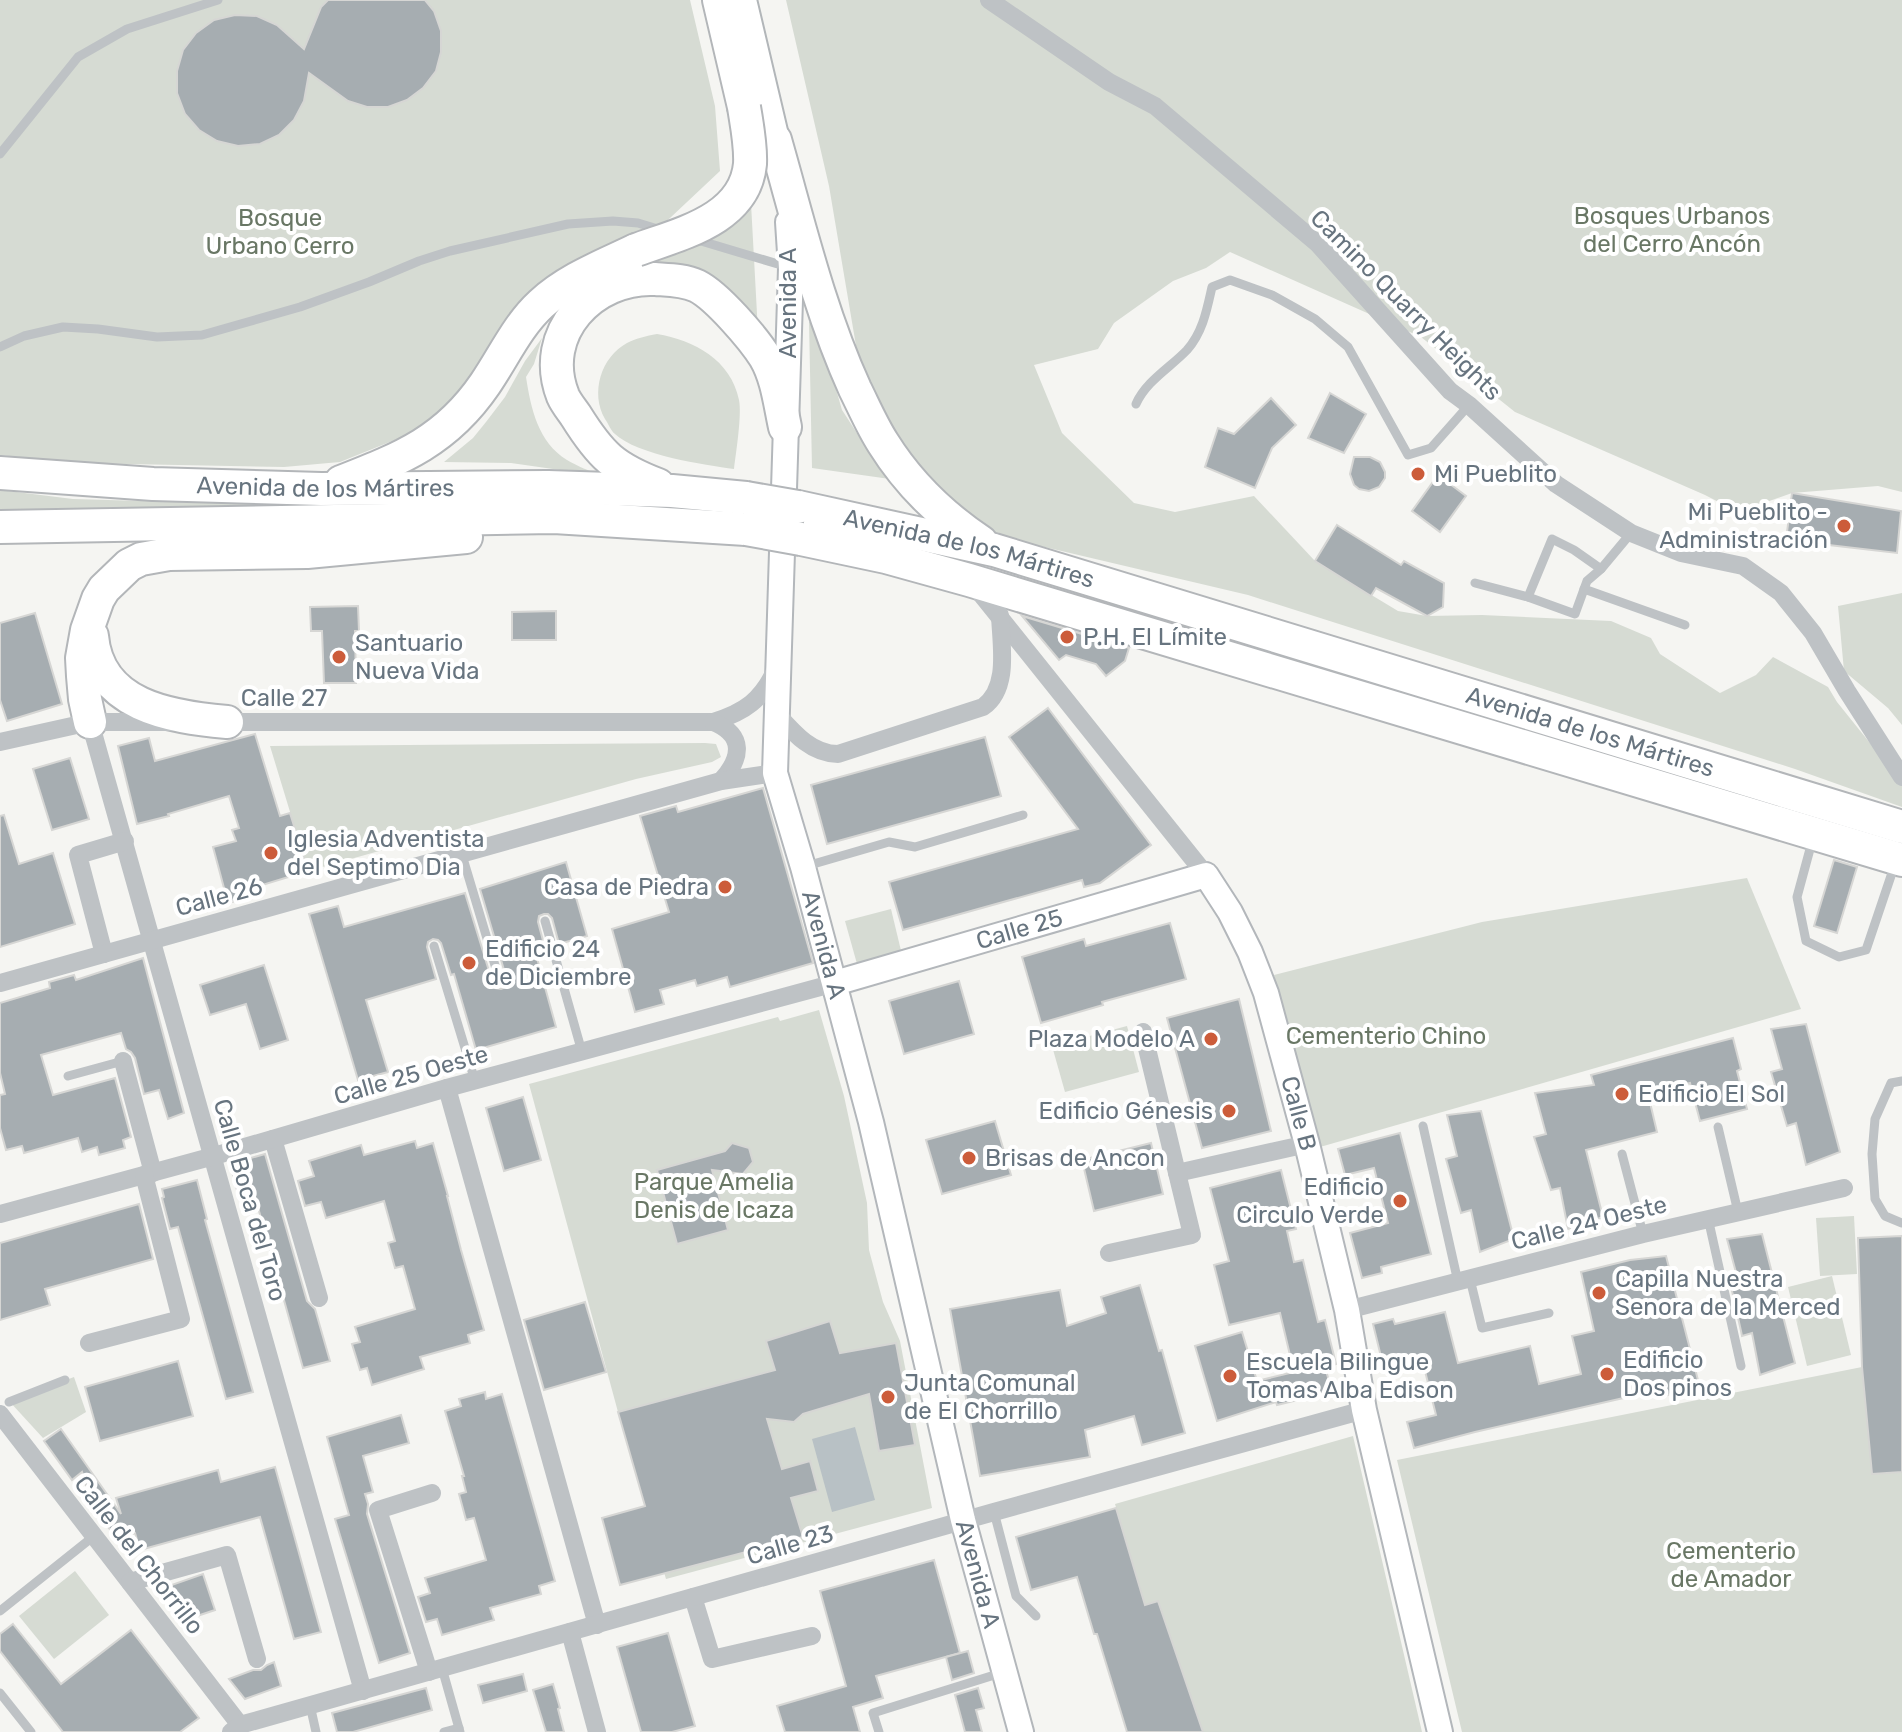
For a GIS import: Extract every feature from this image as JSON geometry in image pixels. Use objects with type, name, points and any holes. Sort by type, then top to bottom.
[{"type":"highway","points":[[321,489],[394,461],[436,437],[473,401],[527,319],[568,284],[636,250],[696,228],[715,218],[736,199],[750,168],[749,134],[719,0]]},
{"type":"highway","points":[[775,140],[835,341],[881,441],[907,477],[928,499],[947,517],[994,550]]},
{"type":"highway","points":[[672,491],[630,474],[615,464],[591,440],[563,396],[556,362],[558,347],[571,319],[597,294],[614,286],[647,279],[677,280],[697,286],[714,298],[765,357],[785,427]]},
{"type":"highway","name":"Avenida de los Mártires","points":[[0,473],[153,484],[321,489],[548,487],[672,491],[746,514],[801,539],[886,557],[969,580],[1899,860]]},
{"type":"highway","name":"Avenida de los Mártires","points":[[0,527],[746,514],[798,507],[994,550],[1902,827]]},
{"type":"highway","points":[[90,722],[82,658],[87,630],[104,589],[121,570],[141,559],[169,554],[307,552],[460,539],[554,517]]},
{"type":"highway","points":[[93,614],[93,649],[108,681],[116,688],[159,711],[227,722]]},
{"type":"main road","points":[[742,0],[775,140]]},
{"type":"street","name":"Camino Quarry Heights","points":[[989,0],[1109,82],[1155,106],[1318,244],[1450,391],[1556,484],[1631,533],[1681,553],[1743,566],[1781,593],[1813,633],[1902,777]]},
{"type":"street","name":"Avenida A","points":[[775,140],[788,222],[791,268],[775,773],[871,1122],[963,1520],[1021,1732]]},
{"type":"street","name":"Calle B","points":[[969,580],[1206,875],[1230,912],[1250,952],[1266,993],[1307,1144],[1347,1310],[1364,1410],[1440,1732]]},
{"type":"street","points":[[776,713],[799,739],[826,754],[838,754],[983,707],[992,701],[1001,673],[1000,615]]},
{"type":"street","name":"Calle 27","points":[[0,742],[90,722],[713,722],[751,704],[766,689],[779,659]]},
{"type":"street","name":"Calle Boca del Toro","points":[[90,722],[363,1691]]},
{"type":"street","points":[[713,722],[733,735],[737,747],[737,759],[721,781]]},
{"type":"street","name":"Calle 26","points":[[0,983],[721,781],[775,773]]},
{"type":"street","points":[[104,954],[78,855],[125,841]]},
{"type":"street","name":"Calle 25","points":[[835,983],[1206,875]]},
{"type":"street","name":"Calle 25 Oeste","points":[[0,1214],[835,983]]},
{"type":"street","points":[[1109,1253],[1192,1235],[1143,1032]]},
{"type":"street","points":[[89,1343],[181,1319],[123,1061]]},
{"type":"street","points":[[447,1088],[597,1625]]},
{"type":"street","points":[[273,1139],[319,1298]]},
{"type":"street","points":[[1177,1173],[1307,1144]]},
{"type":"street","name":"Calle 24 Oeste","points":[[1347,1310],[1708,1218],[1844,1188]]},
{"type":"street","name":"Calle del Chorrillo","points":[[4,1408],[236,1729]]},
{"type":"street","name":"Calle 23","points":[[236,1729],[310,1705],[963,1520],[1364,1410]]},
{"type":"street","points":[[432,1493],[378,1510],[436,1670]]},
{"type":"street","points":[[130,1582],[227,1555],[257,1659]]},
{"type":"street","points":[[693,1597],[712,1659],[812,1636]]},
{"type":"street","points":[[570,1632],[597,1732]]},
{"type":"lane","points":[[0,154],[78,57],[127,29],[218,0]]},
{"type":"lane","points":[[0,347],[24,336],[63,327],[157,337],[202,335],[300,307],[430,257],[568,224],[638,223],[791,268]]},
{"type":"lane","points":[[1136,404],[1141,393],[1190,347],[1204,322],[1212,287],[1230,280],[1272,295],[1315,319],[1348,347],[1408,455],[1431,448],[1469,405]]},
{"type":"lane","points":[[1475,583],[1575,614],[1587,581],[1631,533]]},
{"type":"lane","points":[[1528,597],[1552,539],[1601,569]]},
{"type":"lane","points":[[1584,589],[1685,625]]},
{"type":"lane","points":[[803,867],[889,842],[915,847],[1023,815]]},
{"type":"lane","points":[[1814,835],[1797,897],[1806,941],[1839,957],[1866,950],[1899,860]]},
{"type":"lane","points":[[462,855],[500,982]]},
{"type":"lane","points":[[545,921],[582,1052]]},
{"type":"lane","points":[[434,946],[475,1081]]},
{"type":"lane","points":[[68,1076],[123,1061]]},
{"type":"lane","points":[[1902,1081],[1891,1083],[1875,1119],[1872,1154],[1875,1199],[1885,1216],[1902,1223]]},
{"type":"lane","points":[[1423,1126],[1464,1280],[1482,1328],[1549,1313]]},
{"type":"lane","points":[[1718,1127],[1738,1212]]},
{"type":"lane","points":[[1622,1154],[1643,1234]]},
{"type":"lane","points":[[1708,1218],[1741,1366]]},
{"type":"lane","points":[[4,1408],[65,1380]]},
{"type":"lane","points":[[994,1512],[1016,1596],[1036,1616]]},
{"type":"lane","points":[[0,1611],[94,1536]]},
{"type":"lane","points":[[436,1670],[459,1730],[444,1732]]},
{"type":"lane","points":[[879,1732],[873,1713],[1004,1672]]},
{"type":"lane","points":[[0,1693],[31,1732]]},
{"type":"lane","points":[[310,1705],[316,1732]]},
{"type":"green space","name":"Bosque Urbano Cerro","points":[[0,0],[690,0],[715,106],[720,171],[653,234],[544,288],[446,412],[412,433],[340,462],[284,467],[75,463],[0,455]]},
{"type":"green space","name":"Bosques Urbanos del Cerro Ancón","points":[[786,0],[1902,0],[1902,492],[1878,486],[1792,493],[1738,512],[1515,412],[1421,337],[1230,252],[1206,268],[1173,281],[1114,323],[1098,349],[1034,365],[1062,433],[1134,503],[1175,512],[1254,496],[1315,561],[1398,611],[1427,616],[1482,615],[1611,621],[1651,638],[1660,654],[1720,693],[1756,675],[1773,657],[1828,687],[1902,783],[1902,807],[1795,769],[1248,595],[998,536],[938,488],[864,393],[829,186]]},
{"type":"green space","points":[[750,185],[758,332],[746,333],[648,265],[696,242]]},
{"type":"green space","points":[[809,322],[817,323],[842,410],[866,447],[897,480],[812,468]]},
{"type":"green space","points":[[657,334],[684,341],[709,354],[735,386],[740,407],[734,469],[672,458],[639,448],[615,434],[605,419],[598,398],[601,376],[610,357],[627,343]]},
{"type":"green space","points":[[542,338],[534,364],[526,377],[538,424],[557,453],[602,476],[511,463],[444,462],[473,438],[486,422]]},
{"type":"green space","points":[[0,490],[73,499],[212,503],[496,502],[0,513]]},
{"type":"green space","points":[[1902,593],[1902,725],[1888,708],[1844,671],[1838,606]]},
{"type":"green space","points":[[716,744],[721,757],[712,762],[636,779],[308,871],[270,746]]},
{"type":"green space","name":"Cementerio Chino","points":[[1747,878],[1801,1009],[1320,1147],[1274,975],[1482,922]]},
{"type":"green space","points":[[891,909],[903,959],[859,971],[845,921]]},
{"type":"green space","name":"Parque Amelia Denis de Icaza","points":[[819,1010],[844,1096],[867,1203],[869,1250],[883,1302],[900,1341],[932,1508],[666,1579],[529,1084],[778,1017],[780,1021]]},
{"type":"green space","points":[[1127,1026],[1139,1072],[1065,1092],[1052,1046]]},
{"type":"green space","points":[[1854,1216],[1857,1274],[1820,1276],[1816,1218]]},
{"type":"green space","points":[[1832,1276],[1851,1355],[1807,1366],[1788,1287]]},
{"type":"green space","name":"Cementerio de Amador","points":[[1862,1367],[1872,1474],[1902,1472],[1902,1732],[1462,1732],[1397,1460]]},
{"type":"green space","points":[[74,1377],[86,1412],[43,1438],[10,1402]]},
{"type":"green space","points":[[1353,1436],[1422,1732],[1203,1732],[1158,1601],[1145,1605],[1115,1504]]},
{"type":"green space","points":[[75,1571],[109,1615],[54,1659],[19,1616]]},
{"type":"shaded area","points":[[855,1427],[875,1500],[832,1512],[812,1439]]},
{"type":"building","points":[[328,0],[425,0],[434,11],[441,31],[441,52],[436,71],[423,88],[407,100],[388,107],[367,107],[348,101],[309,73],[304,101],[294,120],[279,135],[260,144],[238,146],[217,141],[199,130],[185,114],[177,93],[177,71],[183,50],[196,33],[214,20],[235,15],[257,16],[277,25],[304,49],[321,7]]},
{"type":"building","points":[[1330,393],[1366,414],[1344,453],[1308,438]]},
{"type":"building","points":[[1271,398],[1296,425],[1272,448],[1255,488],[1205,467],[1218,428],[1234,434]]},
{"type":"building","points":[[1354,457],[1370,457],[1380,462],[1385,478],[1379,487],[1369,491],[1354,485],[1350,474]]},
{"type":"building","points":[[1438,475],[1466,496],[1440,532],[1412,511]]},
{"type":"building","name":"Mi Pueblito - Administración","points":[[1792,493],[1901,511],[1897,553],[1786,540]]},
{"type":"building","points":[[1337,525],[1401,565],[1404,561],[1444,583],[1443,607],[1427,616],[1376,588],[1371,596],[1315,561]]},
{"type":"building","name":"Santuario Nueva Vida","points":[[358,606],[356,683],[324,683],[322,631],[311,631],[310,607]]},
{"type":"building","points":[[556,611],[556,640],[512,640],[512,612]]},
{"type":"building","points":[[35,613],[62,704],[7,721],[0,700],[0,623]]},
{"type":"building","name":"P.H. El Límite","points":[[1022,616],[1129,648],[1125,661],[1106,676],[1096,664],[1066,655],[1059,660]]},
{"type":"building","points":[[1048,708],[1151,845],[1100,883],[1084,887],[1082,880],[903,930],[889,882],[1078,829],[1009,737]]},
{"type":"building","points":[[255,734],[280,816],[290,813],[308,871],[249,889],[251,897],[228,903],[213,847],[236,841],[232,830],[239,828],[229,796],[137,824],[118,746],[149,738],[155,761]]},
{"type":"building","points":[[985,737],[1001,796],[827,844],[811,785]]},
{"type":"building","points":[[70,758],[89,819],[52,830],[33,769]]},
{"type":"building","points":[[763,788],[813,963],[730,987],[727,977],[697,986],[695,980],[660,990],[664,1004],[635,1012],[612,929],[669,912],[640,816],[676,806],[678,812]]},
{"type":"building","points":[[4,815],[19,864],[53,853],[75,924],[0,947],[0,816]]},
{"type":"building","points":[[1834,860],[1857,867],[1837,933],[1814,926]]},
{"type":"building","name":"Edificio 24 de Diciembre","points":[[566,862],[587,936],[559,944],[552,918],[544,914],[539,916],[538,922],[545,948],[535,951],[556,1027],[476,1050],[454,974],[451,975],[441,943],[433,939],[427,947],[436,979],[366,1000],[388,1072],[358,1080],[309,914],[338,906],[344,927],[465,893],[493,984],[501,989],[506,987],[507,980],[480,889]]},
{"type":"building","points":[[1170,923],[1186,979],[1041,1023],[1022,957],[1084,939],[1086,946]]},
{"type":"building","points":[[143,958],[184,1113],[168,1119],[159,1090],[144,1094],[135,1058],[126,1049],[121,1033],[41,1055],[53,1095],[115,1078],[131,1137],[123,1140],[125,1148],[99,1155],[97,1147],[82,1152],[78,1138],[24,1153],[22,1146],[6,1150],[0,1128],[0,1095],[5,1094],[0,1073],[0,1003],[50,988],[49,982],[74,975],[76,980]]},
{"type":"building","points":[[264,965],[288,1040],[260,1049],[246,1004],[210,1015],[200,985]]},
{"type":"building","points":[[959,981],[974,1034],[904,1054],[889,1001]]},
{"type":"building","points":[[1239,999],[1271,1131],[1202,1148],[1167,1018]]},
{"type":"building","points":[[1806,1024],[1840,1152],[1806,1165],[1796,1123],[1787,1126],[1771,1072],[1782,1069],[1771,1029]]},
{"type":"building","points":[[1733,1038],[1741,1069],[1737,1071],[1747,1109],[1700,1121],[1690,1083],[1648,1094],[1657,1132],[1586,1150],[1603,1217],[1568,1229],[1560,1188],[1551,1190],[1534,1137],[1546,1134],[1535,1093],[1594,1085],[1591,1075]]},
{"type":"building","points":[[523,1097],[541,1160],[504,1171],[486,1108]]},
{"type":"building","points":[[1481,1111],[1514,1239],[1480,1252],[1471,1210],[1461,1213],[1446,1159],[1457,1156],[1447,1115]]},
{"type":"building","name":"Brisas de Ancon","points":[[995,1121],[1011,1175],[942,1194],[926,1140]]},
{"type":"building","name":"Edificio Circulo Verde","points":[[1400,1133],[1431,1254],[1381,1267],[1382,1273],[1362,1278],[1350,1233],[1388,1223],[1374,1168],[1345,1175],[1338,1149]]},
{"type":"building","points":[[415,1141],[417,1148],[433,1143],[484,1330],[468,1335],[470,1343],[420,1357],[424,1369],[372,1385],[367,1368],[360,1370],[352,1344],[360,1342],[355,1327],[415,1309],[403,1266],[395,1268],[388,1243],[395,1241],[384,1201],[326,1218],[321,1202],[305,1206],[298,1181],[314,1176],[309,1161],[361,1145],[364,1155]]},
{"type":"building","points":[[732,1143],[749,1148],[753,1162],[743,1174],[712,1170],[728,1230],[677,1244],[657,1170],[725,1151]]},
{"type":"building","points":[[1151,1143],[1163,1194],[1094,1211],[1082,1160]]},
{"type":"building","points":[[265,1154],[307,1301],[315,1309],[330,1361],[303,1368],[252,1186],[237,1190],[230,1164]]},
{"type":"building","points":[[1281,1170],[1296,1229],[1287,1231],[1294,1262],[1303,1260],[1318,1322],[1325,1320],[1336,1364],[1325,1367],[1329,1381],[1322,1394],[1277,1405],[1276,1402],[1217,1421],[1195,1346],[1242,1332],[1257,1381],[1294,1372],[1280,1313],[1229,1325],[1214,1265],[1229,1261],[1210,1188]]},
{"type":"building","points":[[197,1180],[205,1220],[253,1392],[226,1399],[178,1227],[170,1229],[162,1198],[162,1189]]},
{"type":"building","points":[[139,1204],[153,1259],[45,1289],[50,1305],[0,1320],[0,1243]]},
{"type":"building","points":[[1762,1234],[1795,1363],[1760,1375],[1752,1333],[1742,1336],[1730,1282],[1738,1280],[1727,1239]]},
{"type":"building","points":[[1902,1236],[1902,1472],[1872,1474],[1862,1367],[1858,1238]]},
{"type":"building","points":[[1666,1256],[1699,1384],[1665,1396],[1663,1389],[1414,1448],[1407,1422],[1436,1415],[1422,1359],[1384,1369],[1373,1324],[1393,1319],[1395,1324],[1445,1312],[1458,1363],[1530,1346],[1539,1384],[1581,1374],[1572,1336],[1594,1331],[1581,1272],[1630,1260]]},
{"type":"building","points":[[1140,1285],[1185,1433],[1142,1445],[1134,1416],[1085,1430],[1090,1457],[980,1476],[950,1309],[1060,1290],[1067,1326],[1106,1313],[1101,1297]]},
{"type":"building","points":[[585,1302],[606,1372],[544,1390],[524,1320]]},
{"type":"building","points":[[830,1321],[840,1353],[896,1343],[915,1445],[879,1451],[869,1394],[803,1414],[794,1422],[767,1419],[782,1469],[810,1461],[818,1491],[791,1498],[803,1537],[620,1585],[602,1518],[645,1506],[618,1412],[775,1370],[766,1341]]},
{"type":"building","points":[[178,1361],[193,1416],[100,1441],[85,1387]]},
{"type":"building","points":[[485,1392],[486,1399],[502,1394],[555,1581],[539,1586],[541,1594],[490,1608],[494,1620],[442,1635],[437,1619],[426,1622],[418,1597],[430,1593],[425,1578],[486,1560],[474,1518],[466,1520],[459,1494],[466,1492],[464,1476],[445,1411],[461,1406],[459,1399]]},
{"type":"building","points":[[401,1415],[409,1443],[363,1456],[373,1492],[365,1494],[367,1514],[410,1653],[379,1663],[335,1519],[349,1515],[327,1437]]},
{"type":"building","points":[[61,1429],[121,1514],[116,1498],[218,1470],[221,1482],[275,1467],[321,1632],[294,1639],[260,1517],[140,1550],[135,1533],[118,1539],[93,1509],[82,1472],[72,1480],[44,1441]]},
{"type":"building","points":[[1116,1508],[1145,1605],[1158,1601],[1203,1732],[1127,1732],[1077,1577],[1031,1590],[1016,1537]]},
{"type":"building","points":[[934,1560],[960,1653],[876,1676],[883,1698],[853,1707],[860,1732],[785,1732],[777,1706],[846,1686],[820,1591]]},
{"type":"building","points":[[203,1574],[215,1610],[182,1621],[169,1604],[163,1588]]},
{"type":"building","points":[[13,1624],[61,1684],[131,1630],[199,1718],[180,1732],[63,1732],[0,1651],[0,1634]]},
{"type":"building","points":[[668,1633],[695,1726],[672,1732],[641,1732],[617,1647]]},
{"type":"building","points":[[968,1651],[974,1673],[952,1680],[946,1657]]},
{"type":"building","points":[[274,1662],[281,1686],[245,1699],[229,1679],[261,1670]]},
{"type":"building","points":[[523,1674],[527,1691],[483,1703],[478,1685]]},
{"type":"building","points":[[553,1684],[564,1732],[546,1732],[533,1690]]},
{"type":"building","points":[[426,1688],[432,1710],[353,1732],[337,1732],[332,1713]]},
{"type":"building","points":[[978,1688],[984,1708],[976,1710],[982,1732],[965,1732],[955,1695]]},
{"type":"place","name":"Mi Pueblito","points":[[1418,474]]},
{"type":"place","name":"Mi Pueblito - Administración","points":[[1844,526]]},
{"type":"place","name":"P.H. El Límite","points":[[1067,637]]},
{"type":"place","name":"Santuario Nueva Vida","points":[[339,657]]},
{"type":"place","name":"Iglesia Adventista del Septimo Dia","points":[[271,853]]},
{"type":"place","name":"Casa de Piedra","points":[[725,887]]},
{"type":"place","name":"Edificio 24 de Diciembre","points":[[469,963]]},
{"type":"place","name":"Plaza Modelo A","points":[[1211,1039]]},
{"type":"place","name":"Edificio El Sol","points":[[1622,1094]]},
{"type":"place","name":"Edificio Génesis","points":[[1229,1111]]},
{"type":"place","name":"Brisas de Ancon","points":[[969,1158]]},
{"type":"place","name":"Edificio Circulo Verde","points":[[1400,1201]]},
{"type":"place","name":"Capilla Nuestra Senora de la Merced","points":[[1599,1293]]},
{"type":"place","name":"Edificio Dos pinos","points":[[1607,1374]]},
{"type":"place","name":"Escuela Bilingue Tomas Alba Edison","points":[[1230,1376]]},
{"type":"place","name":"Junta Comunal de El Chorrillo","points":[[888,1397]]}]
